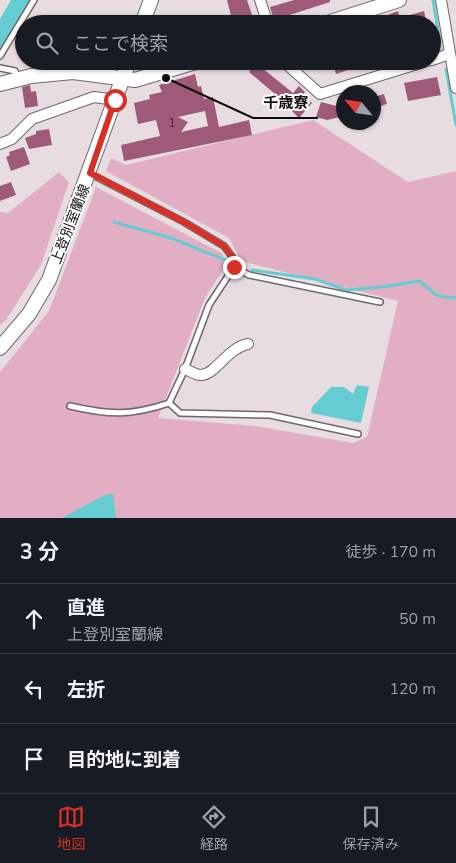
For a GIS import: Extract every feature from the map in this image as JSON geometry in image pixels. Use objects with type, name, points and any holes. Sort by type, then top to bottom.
[{"type":"main road","points":[[145,15],[151,0]]},
{"type":"main road","points":[[352,15],[399,0]]},
{"type":"main road","name":"上登別室蘭線","points":[[0,348],[28,314],[49,280],[90,173],[125,70]]},
{"type":"main road","points":[[0,84],[18,78],[73,72],[135,80],[169,70]]},
{"type":"street","points":[[260,0],[265,15]]},
{"type":"street","points":[[440,0],[456,88]]},
{"type":"street","points":[[441,57],[449,54]]},
{"type":"street","points":[[293,70],[320,94],[398,70]]},
{"type":"street","points":[[0,144],[12,139],[32,119],[94,97],[115,100]]},
{"type":"street","points":[[185,370],[199,376],[209,374],[233,349],[248,344]]},
{"type":"lane","points":[[25,15],[34,0]]},
{"type":"lane","points":[[0,56],[15,31]]},
{"type":"lane","points":[[0,68],[15,71],[18,78]]},
{"type":"lane","points":[[70,406],[101,413],[142,413],[169,403],[185,370],[209,305],[234,267],[233,258],[224,246],[184,222],[90,173]]},
{"type":"lane","points":[[234,267],[249,275],[380,302]]},
{"type":"lane","points":[[169,403],[180,413],[270,415],[358,434]]},
{"type":"shaded area","points":[[313,120],[408,182],[456,171],[456,518],[0,518],[0,372],[49,311],[96,187],[223,254],[224,268],[205,298],[158,418],[255,426],[353,443],[367,437],[398,301],[241,261],[229,238],[106,171],[111,158],[126,165]]},
{"type":"shaded area","points":[[59,172],[69,182],[41,265],[6,320],[0,325],[0,212],[8,213]]},
{"type":"water","points":[[357,385],[369,387],[361,423],[311,413],[312,407],[331,387],[344,387],[353,394]]},
{"type":"water","points":[[113,494],[116,518],[62,518],[105,495]]},
{"type":"building","points":[[227,0],[247,0],[252,15],[231,15]]},
{"type":"building","points":[[294,0],[330,0],[330,2],[290,15],[272,15],[270,7]]},
{"type":"building","points":[[398,11],[399,15],[387,15]]},
{"type":"building","points":[[424,11],[425,15],[410,15]]},
{"type":"building","points":[[251,70],[265,70],[293,93],[299,86],[305,92],[303,95],[312,103],[299,118],[292,111],[293,109],[249,72]]},
{"type":"building","points":[[335,70],[348,70],[336,74]]},
{"type":"building","points":[[195,74],[198,87],[201,86],[204,99],[213,97],[219,127],[249,120],[252,135],[124,161],[121,145],[160,136],[156,120],[138,124],[134,103],[150,99],[149,95],[162,92],[159,85]],"holes":[[[205,111],[208,126],[181,132],[188,122],[178,117]]]},
{"type":"building","points":[[437,77],[441,95],[408,101],[404,83]]},
{"type":"building","points":[[30,85],[31,92],[36,91],[38,106],[25,108],[22,87]]},
{"type":"building","points":[[384,94],[387,104],[381,106],[381,95]]},
{"type":"building","points":[[321,102],[336,106],[336,118],[327,120],[316,117]]},
{"type":"building","points":[[49,129],[52,145],[29,149],[25,138],[36,134],[36,131]]},
{"type":"building","points":[[24,147],[30,164],[11,171],[6,157],[10,155],[9,152]]},
{"type":"building","points":[[11,182],[16,195],[0,201],[0,186]]},
{"type":"waterway","points":[[0,38],[22,0]]},
{"type":"waterway","points":[[433,0],[436,15]]},
{"type":"waterway","points":[[446,69],[456,125]]},
{"type":"waterway","points":[[114,222],[171,238],[228,261]]},
{"type":"waterway","points":[[252,270],[315,279],[346,290],[383,287],[419,281],[438,296],[456,298]]},
{"type":"place","name":"千歳寮","points":[[166,78]]},
{"type":"route","points":[[115,100],[90,173],[184,222],[224,246],[231,253],[234,267]]}]
